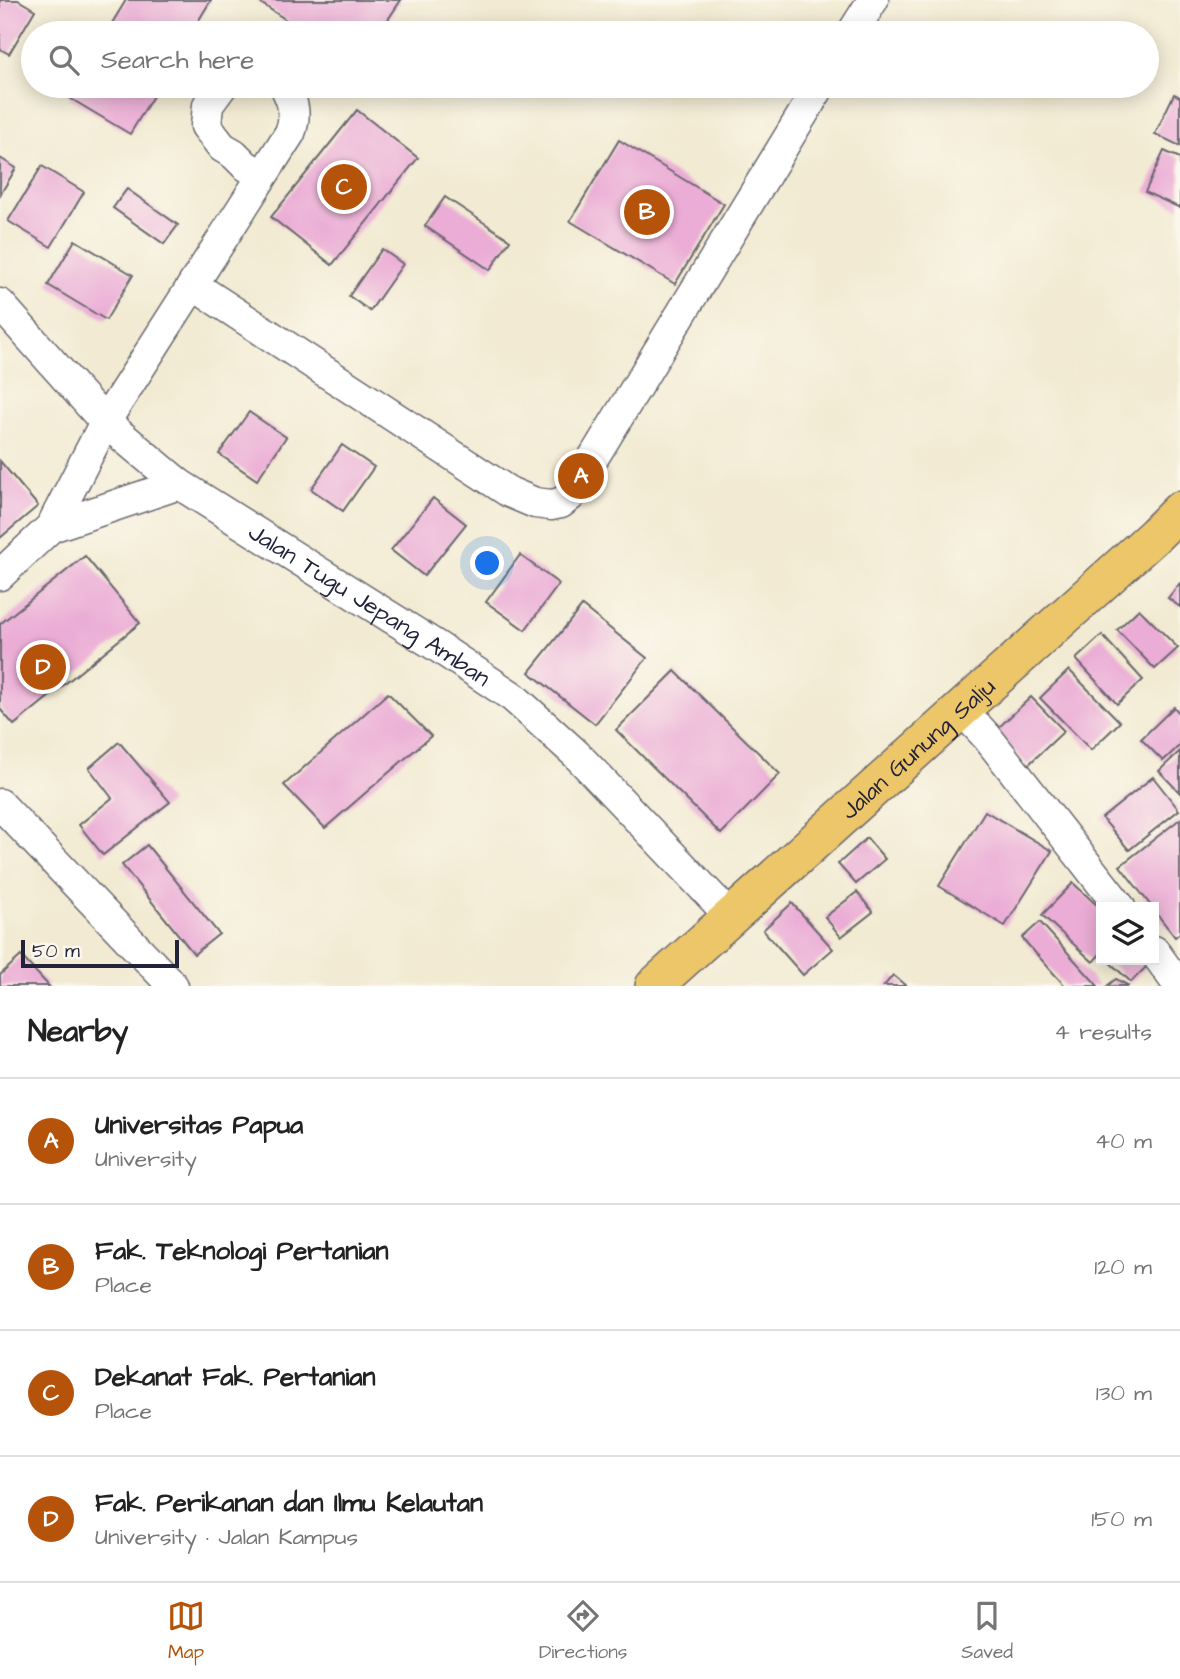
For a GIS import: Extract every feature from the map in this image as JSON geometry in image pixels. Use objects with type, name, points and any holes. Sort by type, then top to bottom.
[{"type":"main road","name":"Jalan Gunung Salju","points":[[654,986],[1180,510]]},
{"type":"street","points":[[860,21],[873,0]]},
{"type":"street","points":[[214,98],[208,106],[206,126],[222,147],[262,176]]},
{"type":"street","points":[[0,575],[51,527],[105,422],[290,133],[294,122],[290,98]]},
{"type":"street","points":[[193,285],[509,492],[535,503],[561,503],[582,477],[813,98]]},
{"type":"street","name":"Jalan Tugu Jepang Amban","points":[[0,304],[105,422],[179,484],[513,696],[576,754],[730,916]]},
{"type":"street","points":[[51,527],[179,484]]},
{"type":"street","points":[[961,709],[987,737],[1116,902]]},
{"type":"street","points":[[0,804],[173,986]]},
{"type":"street","points":[[1159,958],[1179,986]]},
{"type":"building","points":[[0,0],[18,0],[35,10],[28,21],[21,21],[21,34],[9,54],[0,49]]},
{"type":"building","points":[[126,0],[211,0],[198,21],[113,21]]},
{"type":"building","points":[[256,0],[401,0],[387,21],[288,21]]},
{"type":"building","points":[[1174,94],[1180,97],[1180,146],[1155,134]]},
{"type":"building","points":[[70,98],[152,98],[130,134]]},
{"type":"building","points":[[357,110],[418,158],[332,265],[271,217]]},
{"type":"building","points":[[619,140],[724,204],[675,284],[570,221]]},
{"type":"building","points":[[1164,151],[1180,158],[1180,208],[1145,192]]},
{"type":"building","points":[[0,158],[16,168],[0,195]]},
{"type":"building","points":[[42,166],[84,192],[51,247],[8,221]]},
{"type":"building","points":[[127,189],[178,225],[164,244],[113,208]]},
{"type":"building","points":[[445,197],[510,240],[490,270],[425,226]]},
{"type":"building","points":[[75,240],[133,275],[106,320],[48,285]]},
{"type":"building","points":[[382,249],[403,264],[370,311],[349,296]]},
{"type":"building","points":[[249,412],[286,437],[257,480],[219,454]]},
{"type":"building","points":[[342,445],[374,467],[343,511],[311,489]]},
{"type":"building","points":[[0,461],[38,506],[0,538]]},
{"type":"building","points":[[433,498],[466,524],[424,576],[391,550]]},
{"type":"building","points":[[520,555],[559,584],[525,630],[486,602]]},
{"type":"building","points":[[85,556],[140,623],[14,725],[0,709],[0,624]]},
{"type":"building","points":[[1180,583],[1180,607],[1168,598]]},
{"type":"building","points":[[582,606],[647,658],[595,724],[529,672]]},
{"type":"building","points":[[1139,609],[1178,648],[1155,669],[1117,630]]},
{"type":"building","points":[[1102,635],[1143,680],[1117,704],[1076,659]]},
{"type":"building","points":[[1069,670],[1120,722],[1091,750],[1040,698]]},
{"type":"building","points":[[675,671],[780,774],[721,834],[616,730]]},
{"type":"building","points":[[388,693],[431,736],[325,828],[284,785]]},
{"type":"building","points":[[1031,697],[1064,731],[1028,765],[995,731]]},
{"type":"building","points":[[1174,707],[1180,714],[1180,745],[1163,761],[1141,739]]},
{"type":"building","points":[[119,742],[170,802],[103,855],[79,825],[112,798],[89,768]]},
{"type":"building","points":[[1180,751],[1180,793],[1159,771]]},
{"type":"building","points":[[1153,777],[1179,810],[1129,850],[1102,818]]},
{"type":"building","points":[[985,811],[1052,851],[1005,926],[939,886]]},
{"type":"building","points":[[1180,819],[1180,933],[1175,937],[1159,916],[1159,902],[1148,902],[1120,866]]},
{"type":"building","points":[[867,838],[885,859],[856,884],[838,864]]},
{"type":"building","points":[[147,845],[219,934],[194,954],[122,865]]},
{"type":"building","points":[[1073,883],[1096,904],[1096,959],[1093,962],[1042,915]]},
{"type":"building","points":[[857,892],[873,912],[841,937],[825,917]]},
{"type":"building","points":[[792,903],[833,949],[803,975],[763,930]]},
{"type":"building","points":[[1040,922],[1098,986],[1065,986],[1022,938]]},
{"type":"building","points":[[21,956],[49,986],[0,986],[0,975]]},
{"type":"building","points":[[1112,965],[1148,965],[1131,982]]},
{"type":"building","points":[[893,975],[906,986],[884,986]]},
{"type":"building","points":[[1116,979],[1129,986],[1107,986]]},
{"type":"place","name":"Dekanat Fak. Pertanian","points":[[344,187]]},
{"type":"place","name":"Fak. Teknologi Pertanian","points":[[647,212]]},
{"type":"place","name":"Universitas Papua","points":[[581,476]]},
{"type":"place","name":"Fak. Perikanan dan Ilmu Kelautan","points":[[43,667]]}]
